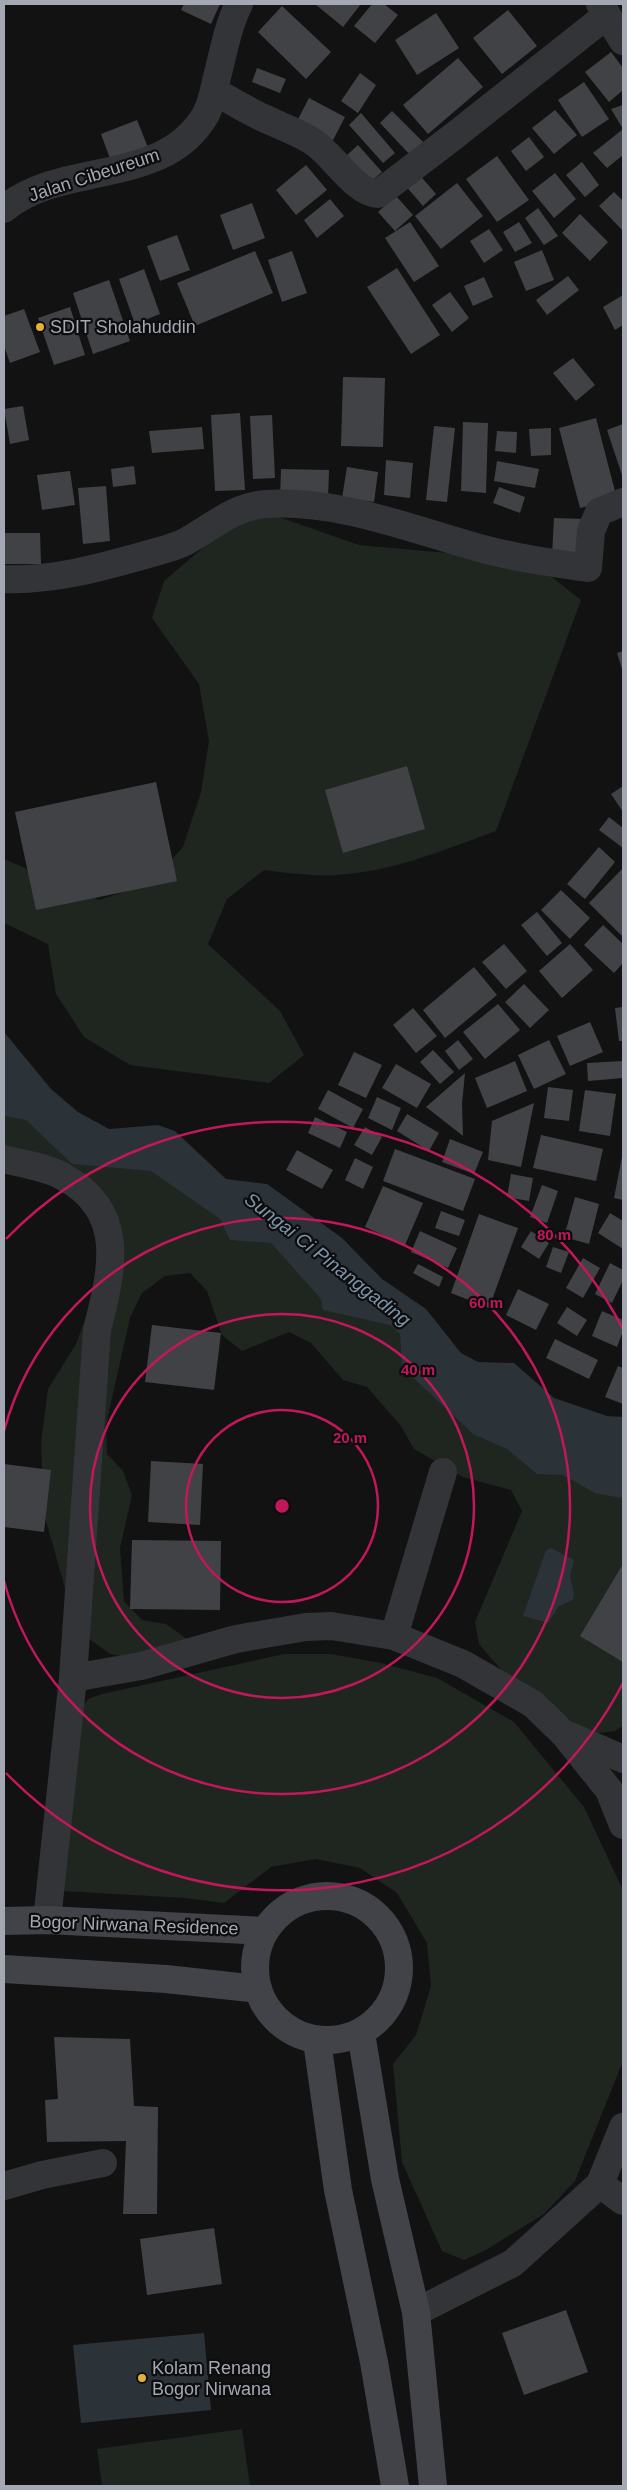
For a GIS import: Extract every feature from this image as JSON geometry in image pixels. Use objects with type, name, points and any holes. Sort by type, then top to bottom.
[{"type":"street","name":"Jalan Cibeureum","points":[[4,209],[37,189],[130,167],[155,158],[182,143],[206,114],[214,91],[231,20],[239,4]]},
{"type":"street","points":[[214,91],[247,110],[298,133],[316,144],[360,188],[370,193],[378,194],[454,136],[604,10],[623,41]]},
{"type":"street","points":[[4,579],[69,575],[120,562],[183,543],[233,512],[265,504],[324,506],[407,525],[470,546],[525,559],[588,568],[591,531],[599,512],[623,502]]},
{"type":"street","points":[[4,1159],[62,1175],[94,1199],[109,1228],[112,1250],[105,1300],[97,1330],[73,1678],[47,1920]]},
{"type":"street","points":[[394,1636],[443,1472]]},
{"type":"street","points":[[73,1678],[141,1666],[236,1639],[306,1627],[331,1626],[394,1636],[463,1664],[533,1704],[564,1734],[609,1790],[623,1825]]},
{"type":"street","points":[[564,1734],[623,1758],[599,1777]]},
{"type":"street","points":[[333,1895],[358,1902],[380,1918],[395,1940],[400,1967],[396,1993],[382,2016],[361,2033],[340,2040],[317,2041],[298,2034],[280,2023],[267,2008],[258,1989],[255,1968],[257,1949],[265,1931],[282,1910],[306,1898],[333,1895]]},
{"type":"street","name":"Bogor Nirwana Residence","points":[[4,1920],[47,1920],[265,1931]]},
{"type":"street","points":[[4,1969],[166,1979],[258,1989]]},
{"type":"street","points":[[361,2033],[385,2179],[416,2312],[433,2486]]},
{"type":"street","points":[[317,2041],[338,2190],[374,2362],[395,2486]]},
{"type":"street","points":[[416,2312],[513,2263],[600,2184],[623,2127]]},
{"type":"street","points":[[4,2186],[42,2175],[103,2163]]},
{"type":"street","points":[[600,2184],[623,2201]]},
{"type":"shaded area","points":[[267,513],[359,545],[448,553],[543,570],[581,600],[496,831],[428,856],[382,869],[334,875],[310,875],[264,870],[227,899],[208,944],[280,1011],[304,1055],[269,1083],[130,1065],[84,1037],[56,994],[48,944],[4,923],[4,859],[99,900],[149,884],[183,847],[201,792],[209,741],[199,684],[152,618],[164,581],[218,535]]},
{"type":"shaded area","points":[[4,1102],[137,1154],[623,1464],[623,1726],[615,1731],[591,1734],[508,1678],[479,1644],[475,1622],[522,1511],[511,1490],[463,1477],[414,1449],[401,1426],[367,1387],[343,1380],[311,1343],[289,1332],[242,1351],[222,1335],[207,1291],[190,1273],[165,1276],[142,1293],[130,1318],[106,1425],[107,1454],[123,1471],[132,1495],[120,1548],[124,1601],[142,1620],[166,1624],[187,1639],[135,1659],[110,1654],[77,1630],[44,1514],[41,1443],[48,1389],[76,1344],[92,1301],[108,1230],[97,1210],[35,1175],[4,1167]]},
{"type":"shaded area","points":[[284,1654],[331,1654],[381,1663],[437,1678],[514,1722],[584,1807],[621,1886],[623,1895],[623,2061],[575,2181],[544,2214],[484,2251],[464,2260],[442,2251],[402,2162],[393,2064],[416,2035],[431,1986],[427,1943],[397,1893],[360,1868],[316,1859],[271,1867],[224,1903],[185,1898],[63,1891],[81,1709],[88,1699],[102,1694]]},
{"type":"shaded area","points":[[242,2429],[250,2486],[102,2486],[97,2449]]},
{"type":"water","name":"Sungai Ci Pinanggading","points":[[4,1032],[51,1089],[78,1112],[109,1129],[158,1125],[175,1131],[226,1179],[267,1184],[342,1238],[382,1279],[426,1309],[461,1353],[478,1362],[514,1363],[554,1398],[607,1416],[623,1417],[623,1493],[621,1498],[595,1493],[563,1475],[537,1474],[507,1449],[473,1434],[402,1367],[400,1334],[390,1325],[323,1310],[321,1299],[271,1243],[230,1240],[220,1219],[151,1171],[72,1164],[26,1120],[4,1116]]},
{"type":"water","points":[[551,1548],[574,1560],[570,1576],[574,1594],[573,1600],[559,1606],[548,1623],[523,1616],[546,1550]]},
{"type":"water","name":"Kolam Renang Bogor Nirwana","points":[[204,2333],[211,2410],[81,2423],[73,2345]]},
{"type":"building","points":[[184,4],[220,4],[211,24],[181,10]]},
{"type":"building","points":[[315,4],[361,4],[343,27]]},
{"type":"building","points":[[372,4],[384,4],[398,15],[375,43],[354,26]]},
{"type":"building","points":[[282,6],[331,52],[306,79],[258,32]]},
{"type":"building","points":[[508,10],[537,46],[502,74],[473,38]]},
{"type":"building","points":[[436,13],[459,48],[417,75],[395,40]]},
{"type":"building","points":[[611,52],[623,68],[623,90],[609,102],[585,72]]},
{"type":"building","points":[[458,58],[483,87],[428,134],[403,105]]},
{"type":"building","points":[[257,68],[286,79],[280,93],[252,82]]},
{"type":"building","points":[[360,73],[376,85],[358,113],[341,101]]},
{"type":"building","points":[[584,82],[609,119],[582,137],[558,100]]},
{"type":"building","points":[[309,98],[345,117],[333,140],[297,121]]},
{"type":"building","points":[[623,105],[623,129],[611,109]]},
{"type":"building","points":[[555,110],[577,135],[554,154],[532,128]]},
{"type":"building","points":[[392,111],[425,144],[412,157],[380,123]]},
{"type":"building","points":[[361,113],[395,153],[383,163],[349,125]]},
{"type":"building","points":[[137,120],[149,150],[112,164],[101,134]]},
{"type":"building","points":[[623,129],[623,155],[607,168],[593,153]]},
{"type":"building","points":[[529,137],[544,157],[526,171],[511,151]]},
{"type":"building","points":[[358,145],[382,172],[368,184],[344,158]]},
{"type":"building","points":[[497,156],[529,200],[497,222],[466,179]]},
{"type":"building","points":[[582,162],[599,185],[585,197],[566,175]]},
{"type":"building","points":[[306,165],[327,190],[296,215],[276,190]]},
{"type":"building","points":[[417,172],[436,194],[423,206],[404,184]]},
{"type":"building","points":[[555,173],[576,199],[554,218],[532,191]]},
{"type":"building","points":[[457,183],[483,216],[441,249],[415,216]]},
{"type":"building","points":[[614,192],[623,201],[623,231],[599,206]]},
{"type":"building","points":[[396,196],[413,215],[395,231],[378,212]]},
{"type":"building","points":[[330,199],[344,216],[317,238],[304,220]]},
{"type":"building","points":[[252,203],[265,238],[233,250],[220,215]]},
{"type":"building","points":[[538,208],[558,236],[544,245],[525,218]]},
{"type":"building","points":[[580,214],[608,242],[590,261],[562,233]]},
{"type":"building","points":[[410,222],[439,266],[414,282],[385,238]]},
{"type":"building","points":[[519,222],[532,243],[515,252],[503,232]]},
{"type":"building","points":[[489,229],[503,250],[484,263],[470,241]]},
{"type":"building","points":[[177,235],[190,270],[160,281],[147,246]]},
{"type":"building","points":[[542,250],[554,280],[526,291],[514,262]]},
{"type":"building","points":[[255,251],[273,293],[195,326],[177,283]]},
{"type":"building","points":[[292,251],[307,293],[282,302],[268,260]]},
{"type":"building","points":[[397,268],[440,335],[411,354],[367,287]]},
{"type":"building","points":[[144,269],[160,314],[135,324],[119,279]]},
{"type":"building","points":[[568,276],[579,290],[547,315],[536,300]]},
{"type":"building","points":[[484,277],[493,297],[473,306],[464,286]]},
{"type":"building","points":[[109,280],[130,341],[93,354],[73,293]]},
{"type":"building","points":[[450,292],[469,318],[452,332],[432,305]]},
{"type":"building","points":[[623,295],[623,325],[615,330],[603,307]]},
{"type":"building","points":[[70,307],[85,355],[54,365],[38,318]]},
{"type":"building","points":[[24,309],[40,352],[10,363],[4,346],[4,316]]},
{"type":"building","points":[[573,358],[595,385],[576,401],[553,373]]},
{"type":"building","points":[[343,377],[385,378],[383,447],[341,446]]},
{"type":"building","points":[[23,406],[29,440],[10,444],[4,409]]},
{"type":"building","points":[[240,413],[245,490],[215,491],[211,415]]},
{"type":"building","points":[[272,415],[275,478],[253,479],[250,416]]},
{"type":"building","points":[[596,418],[617,499],[580,508],[559,428]]},
{"type":"building","points":[[463,422],[488,423],[486,493],[461,491]]},
{"type":"building","points":[[623,424],[623,478],[607,430]]},
{"type":"building","points":[[434,426],[455,428],[447,502],[426,500]]},
{"type":"building","points":[[202,427],[204,449],[152,453],[149,431]]},
{"type":"building","points":[[551,428],[551,455],[531,456],[529,429]]},
{"type":"building","points":[[497,431],[517,432],[516,453],[495,451]]},
{"type":"building","points":[[386,460],[413,463],[410,498],[384,495]]},
{"type":"building","points":[[497,461],[539,469],[535,488],[494,481]]},
{"type":"building","points":[[134,466],[136,484],[113,487],[111,469]]},
{"type":"building","points":[[347,467],[378,472],[374,502],[342,498]]},
{"type":"building","points":[[281,469],[329,470],[328,499],[280,498]]},
{"type":"building","points":[[70,471],[75,505],[42,510],[37,475]]},
{"type":"building","points":[[106,486],[110,541],[83,544],[78,488]]},
{"type":"building","points":[[499,487],[525,497],[520,513],[493,503]]},
{"type":"building","points":[[554,518],[586,519],[584,557],[552,555]]},
{"type":"building","points":[[5,533],[40,533],[41,564],[5,564]]},
{"type":"building","points":[[623,651],[623,672],[617,653]]},
{"type":"building","points":[[407,766],[425,829],[343,853],[325,790]]},
{"type":"building","points":[[156,782],[177,881],[36,910],[15,812]]},
{"type":"building","points":[[623,786],[623,812],[611,794]]},
{"type":"building","points":[[609,817],[623,828],[623,848],[599,830]]},
{"type":"building","points":[[599,847],[615,862],[585,899],[567,884]]},
{"type":"building","points":[[623,868],[623,937],[589,903]]},
{"type":"building","points":[[561,890],[590,918],[570,939],[541,910]]},
{"type":"building","points":[[537,912],[562,943],[547,956],[521,925]]},
{"type":"building","points":[[603,925],[623,944],[623,963],[614,973],[584,945]]},
{"type":"building","points":[[504,944],[527,971],[506,989],[482,962]]},
{"type":"building","points":[[570,944],[593,970],[562,998],[539,971]]},
{"type":"building","points":[[474,967],[497,995],[445,1038],[423,1010]]},
{"type":"building","points":[[524,984],[549,1010],[530,1028],[505,1002]]},
{"type":"building","points":[[498,1004],[520,1030],[485,1059],[463,1032]]},
{"type":"building","points":[[623,1007],[623,1041],[619,1041],[615,1008]]},
{"type":"building","points":[[413,1008],[437,1036],[416,1053],[393,1025]]},
{"type":"building","points":[[590,1022],[603,1052],[570,1066],[557,1036]]},
{"type":"building","points":[[458,1040],[473,1059],[459,1070],[445,1051]]},
{"type":"building","points":[[549,1040],[566,1074],[534,1089],[518,1055]]},
{"type":"building","points":[[433,1050],[454,1072],[440,1084],[420,1062]]},
{"type":"building","points":[[354,1052],[382,1065],[366,1098],[338,1085]]},
{"type":"building","points":[[515,1061],[527,1091],[487,1108],[475,1078]]},
{"type":"building","points":[[623,1061],[623,1078],[588,1081],[587,1063]]},
{"type":"building","points":[[396,1064],[431,1084],[417,1108],[382,1088]]},
{"type":"building","points":[[465,1073],[462,1104],[463,1136],[426,1107]]},
{"type":"building","points":[[548,1087],[573,1090],[569,1121],[544,1118]]},
{"type":"building","points":[[328,1090],[363,1109],[353,1128],[318,1109]]},
{"type":"building","points":[[585,1090],[616,1094],[610,1136],[579,1131]]},
{"type":"building","points":[[377,1097],[401,1108],[392,1130],[368,1118]]},
{"type":"building","points":[[534,1103],[521,1167],[488,1160],[492,1121]]},
{"type":"building","points":[[407,1114],[439,1133],[429,1151],[397,1131]]},
{"type":"building","points":[[315,1117],[347,1132],[340,1148],[308,1133]]},
{"type":"building","points":[[365,1127],[382,1137],[372,1155],[354,1145]]},
{"type":"building","points":[[541,1135],[603,1149],[596,1181],[533,1168]]},
{"type":"building","points":[[450,1139],[483,1152],[474,1174],[442,1162]]},
{"type":"building","points":[[395,1149],[475,1179],[463,1211],[383,1181]]},
{"type":"building","points":[[297,1150],[333,1170],[322,1189],[286,1170]]},
{"type":"building","points":[[623,1157],[623,1200],[614,1198]]},
{"type":"building","points":[[355,1158],[373,1167],[363,1189],[345,1180]]},
{"type":"building","points":[[511,1174],[533,1178],[529,1201],[507,1197]]},
{"type":"building","points":[[542,1185],[558,1191],[547,1223],[530,1217]]},
{"type":"building","points":[[383,1186],[423,1203],[405,1245],[365,1227]]},
{"type":"building","points":[[575,1197],[599,1204],[589,1244],[564,1237]]},
{"type":"building","points":[[441,1211],[465,1220],[459,1236],[435,1228]]},
{"type":"building","points":[[610,1213],[623,1221],[623,1249],[598,1233]]},
{"type":"building","points":[[479,1214],[518,1228],[489,1308],[451,1293]]},
{"type":"building","points":[[420,1231],[457,1248],[448,1268],[411,1252]]},
{"type":"building","points":[[531,1231],[549,1243],[539,1259],[521,1247]]},
{"type":"building","points":[[553,1247],[569,1252],[561,1273],[546,1267]]},
{"type":"building","points":[[583,1258],[600,1268],[583,1298],[566,1288]]},
{"type":"building","points":[[610,1263],[623,1270],[623,1280],[612,1303],[595,1294]]},
{"type":"building","points":[[418,1264],[443,1277],[439,1287],[413,1273]]},
{"type":"building","points":[[518,1289],[549,1304],[536,1330],[506,1315]]},
{"type":"building","points":[[567,1307],[587,1320],[577,1336],[557,1323]]},
{"type":"building","points":[[602,1311],[623,1320],[623,1331],[617,1347],[592,1336]]},
{"type":"building","points":[[152,1325],[221,1333],[214,1390],[145,1382]]},
{"type":"building","points":[[555,1339],[598,1360],[589,1379],[546,1358]]},
{"type":"building","points":[[618,1366],[623,1368],[623,1404],[605,1397]]},
{"type":"building","points":[[151,1461],[203,1464],[200,1525],[148,1522]]},
{"type":"building","points":[[4,1464],[51,1470],[44,1532],[4,1527]]},
{"type":"building","points":[[132,1540],[221,1541],[220,1610],[130,1609]]},
{"type":"building","points":[[623,1564],[623,1662],[580,1636]]},
{"type":"building","points":[[54,2037],[130,2039],[134,2106],[158,2107],[157,2214],[123,2214],[126,2141],[47,2142],[45,2100],[58,2099]]},
{"type":"building","points":[[214,2228],[222,2284],[147,2295],[140,2239]]},
{"type":"building","points":[[566,2310],[588,2372],[524,2395],[502,2333]]},
{"type":"place","name":"SDIT Sholahuddin","points":[[40,327]]},
{"type":"place","name":"Kolam Renang Bogor Nirwana","points":[[142,2378]]}]
